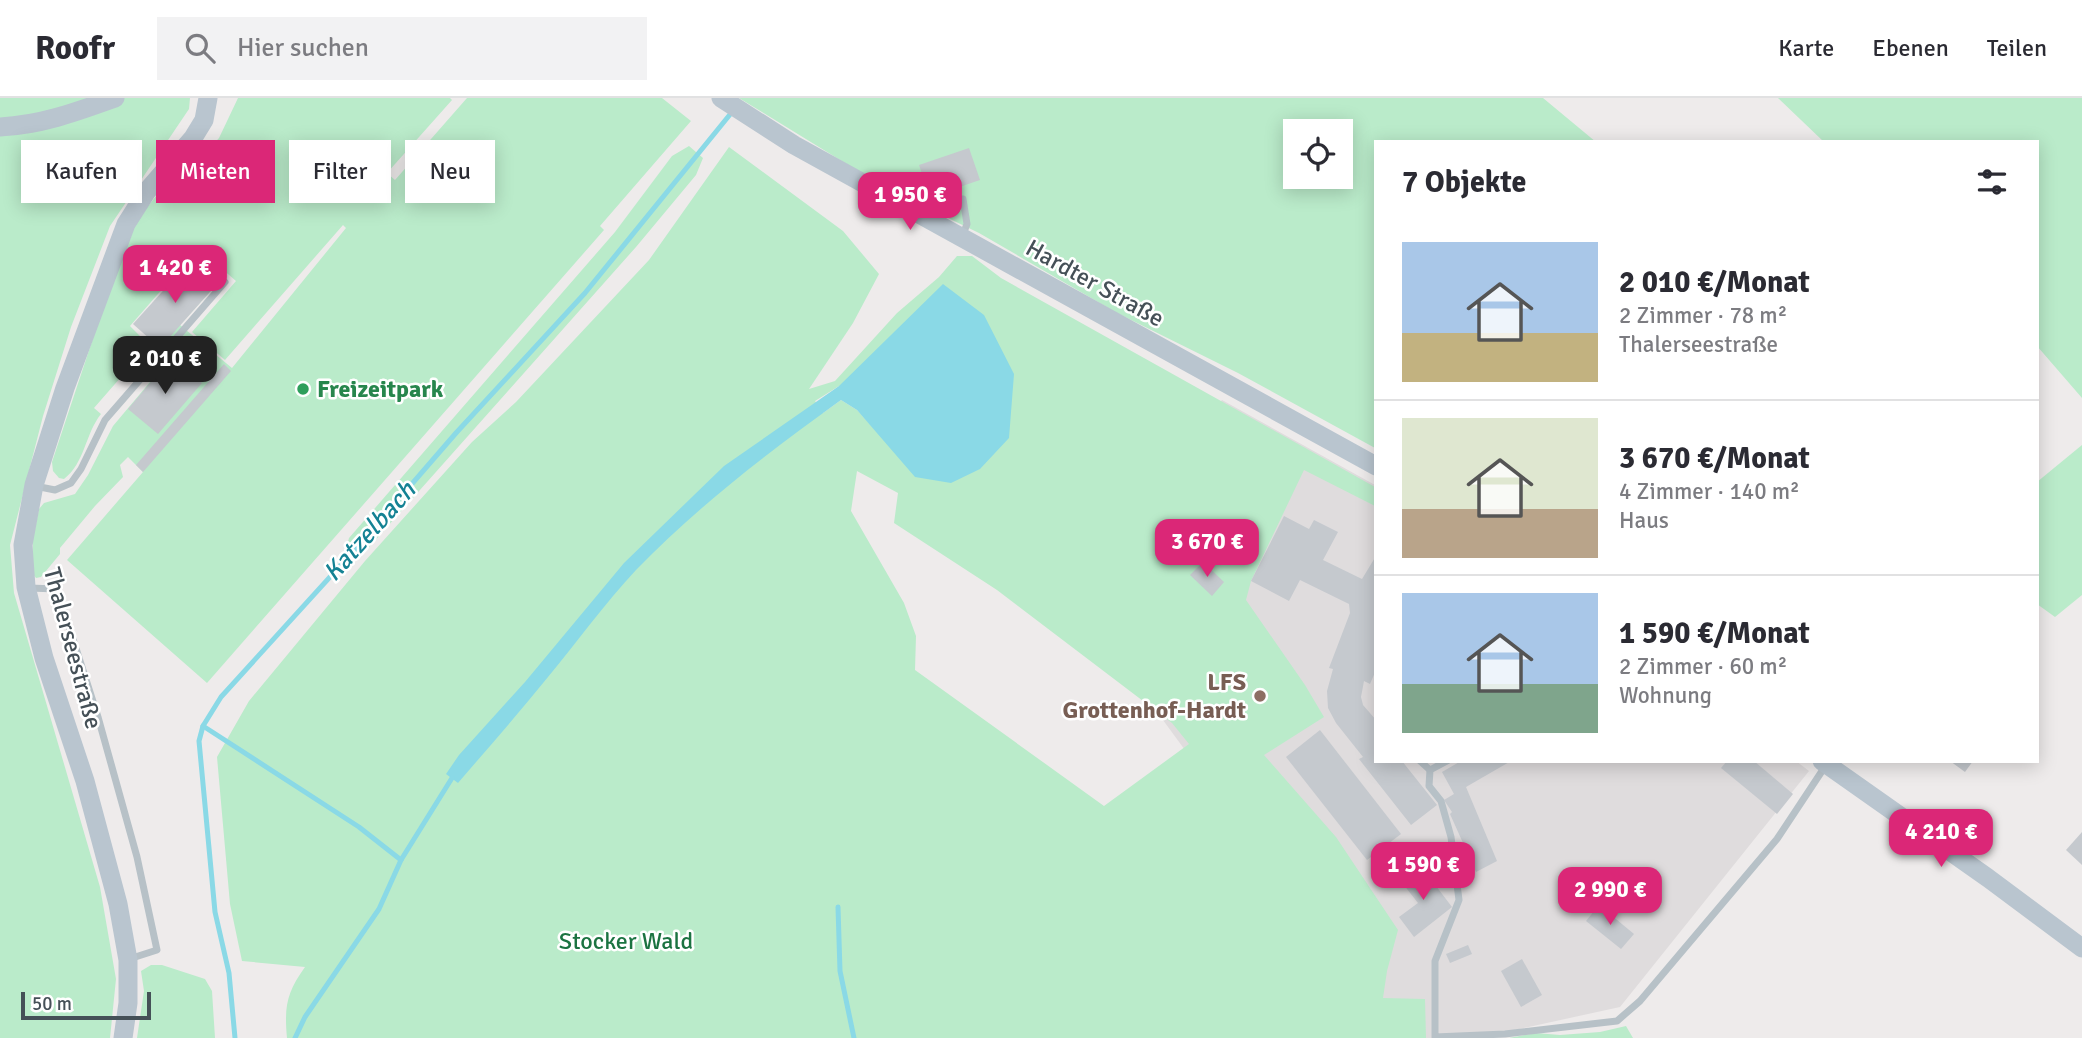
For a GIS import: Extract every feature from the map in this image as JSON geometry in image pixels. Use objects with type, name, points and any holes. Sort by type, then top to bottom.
[{"type":"main road","points":[[0,127],[29,126],[68,116],[115,98]]},
{"type":"main road","name":"Thalerseestraße","points":[[123,1038],[128,1003],[128,960],[118,904],[85,781],[44,658],[26,587],[23,545],[34,485],[69,376],[126,224],[147,191],[193,138],[204,120],[208,98]]},
{"type":"main road","name":"Hardter Straße","points":[[721,98],[794,145],[1374,465]]},
{"type":"main road","points":[[1824,763],[1998,885],[2082,948]]},
{"type":"lane","points":[[961,238],[968,220],[963,199]]},
{"type":"lane","points":[[34,485],[55,490],[71,483],[81,469],[105,420],[225,282],[199,259]]},
{"type":"lane","points":[[26,587],[57,589],[98,717],[137,857],[157,950],[128,960]]},
{"type":"lane","points":[[1422,763],[1430,771],[1429,786],[1441,801],[1451,837],[1459,900],[1435,961],[1435,1037],[1505,1034],[1617,1021],[1640,1001],[1777,839],[1824,763]]},
{"type":"lane","points":[[1430,771],[1444,763]]},
{"type":"shaded area","name":"LFS Grottenhof-Hardt","points":[[1222,400],[1374,484],[1374,763],[1799,763],[1809,771],[1620,1007],[1478,1038],[1396,1038],[1097,630],[1093,540]]},
{"type":"green space","points":[[0,98],[190,98],[189,109],[168,140],[156,140],[156,158],[142,179],[142,140],[21,140],[21,203],[126,203],[110,226],[71,327],[43,416],[10,545],[14,593],[100,887],[116,979],[110,1038],[0,1038]]},
{"type":"green space","name":"Freizeitpark","points":[[238,98],[450,98],[452,100],[416,140],[405,140],[405,153],[391,169],[391,140],[289,140],[289,203],[391,203],[391,176],[395,180],[405,169],[405,203],[495,203],[495,140],[430,140],[467,98],[662,98],[691,121],[600,226],[604,230],[207,683],[67,560],[143,472],[128,457],[120,465],[123,477],[60,548],[60,554],[41,577],[36,578],[32,573],[33,539],[39,509],[44,503],[75,494],[113,426],[171,357],[135,323],[190,261],[216,285],[180,325],[232,368],[346,228],[343,225],[225,360],[192,332],[236,281],[198,248],[130,326],[140,336],[134,345],[142,353],[94,408],[101,414],[91,430],[81,457],[64,479],[59,478],[53,471],[52,462],[108,293],[133,228],[144,211],[156,196],[156,203],[275,203],[275,140],[217,140]]},
{"type":"green space","points":[[739,98],[1543,98],[1594,140],[1374,140],[1374,447],[1238,373],[1117,313],[979,233],[884,187]]},
{"type":"green space","points":[[1778,98],[2082,98],[2082,398],[2039,348],[2039,140],[1822,140]]},
{"type":"green space","points":[[689,146],[703,158],[696,175],[636,247],[363,554],[352,559],[345,553],[349,538],[615,232],[672,156]]},
{"type":"green space","name":"Stocker Wald","points":[[729,147],[843,231],[879,274],[853,323],[809,389],[835,381],[897,313],[939,277],[957,256],[972,256],[1001,278],[1374,486],[1374,505],[1304,470],[1251,581],[1246,600],[1324,717],[1264,755],[1336,837],[1398,930],[1383,998],[1425,999],[1426,1038],[287,1038],[288,1000],[305,967],[242,961],[230,904],[217,757],[249,701],[365,561],[472,442],[516,402],[649,260]],"holes":[[[839,386],[878,433],[857,410],[841,400],[823,413],[815,401]],[[857,471],[898,493],[894,523],[997,590],[1172,723],[1189,744],[1104,806],[915,670],[916,636],[904,603],[851,511]]]},
{"type":"green space","points":[[2082,445],[2082,595],[2055,617],[2039,605],[2039,480]]},
{"type":"green space","points":[[151,965],[162,965],[205,979],[212,991],[215,1038],[137,1038],[144,991],[141,971]]},
{"type":"green space","points":[[1626,1026],[1633,1038],[1509,1038],[1536,1033],[1560,1035],[1600,1032]]},
{"type":"water","points":[[943,284],[984,315],[1014,374],[1009,438],[980,469],[951,483],[915,477],[857,410],[841,400],[735,480],[660,546],[613,596],[458,783],[446,774],[459,755],[525,682],[624,563],[724,466],[839,386]]},
{"type":"building","points":[[969,148],[980,180],[930,197],[919,165]]},
{"type":"building","points":[[190,261],[216,285],[160,348],[133,324]]},
{"type":"building","points":[[172,357],[202,383],[158,434],[128,409]]},
{"type":"building","points":[[224,364],[231,371],[143,472],[136,465]]},
{"type":"building","points":[[1284,516],[1309,529],[1314,520],[1338,532],[1323,560],[1362,579],[1374,559],[1374,675],[1370,684],[1364,681],[1361,697],[1363,705],[1374,718],[1374,763],[1404,763],[1437,805],[1411,825],[1359,759],[1363,757],[1336,723],[1328,708],[1327,691],[1333,669],[1329,668],[1350,613],[1349,604],[1300,580],[1289,601],[1251,581]]},
{"type":"building","points":[[1203,562],[1224,582],[1212,596],[1190,575]]},
{"type":"building","points":[[1320,730],[1401,834],[1367,860],[1286,757]]},
{"type":"building","points":[[1458,763],[1508,763],[1466,787],[1497,861],[1476,872],[1450,814],[1452,812],[1444,800],[1454,794],[1442,772]]},
{"type":"building","points":[[1725,763],[1756,763],[1793,794],[1777,814],[1721,768]]},
{"type":"building","points":[[1953,763],[1972,763],[1965,772]]},
{"type":"building","points":[[2082,832],[2082,865],[2066,850]]},
{"type":"building","points":[[1420,865],[1452,907],[1414,937],[1399,917],[1418,903],[1400,880]]},
{"type":"building","points":[[1599,905],[1634,934],[1621,949],[1586,921]]},
{"type":"building","points":[[1468,945],[1472,954],[1450,963],[1446,954]]},
{"type":"building","points":[[1522,959],[1542,995],[1521,1007],[1501,971]]},
{"type":"waterway","name":"Katzelbach","points":[[235,1038],[229,973],[215,912],[199,741],[203,726],[221,697],[456,433],[585,293],[732,112]]},
{"type":"waterway","points":[[203,726],[359,827],[401,860]]},
{"type":"waterway","points":[[295,1038],[305,1017],[379,909],[401,860],[452,778]]},
{"type":"waterway","points":[[838,907],[840,971],[854,1038]]},
{"type":"place","name":"Freizeitpark","points":[[303,389]]},
{"type":"place","name":"LFS Grottenhof-Hardt","points":[[1260,696]]}]
